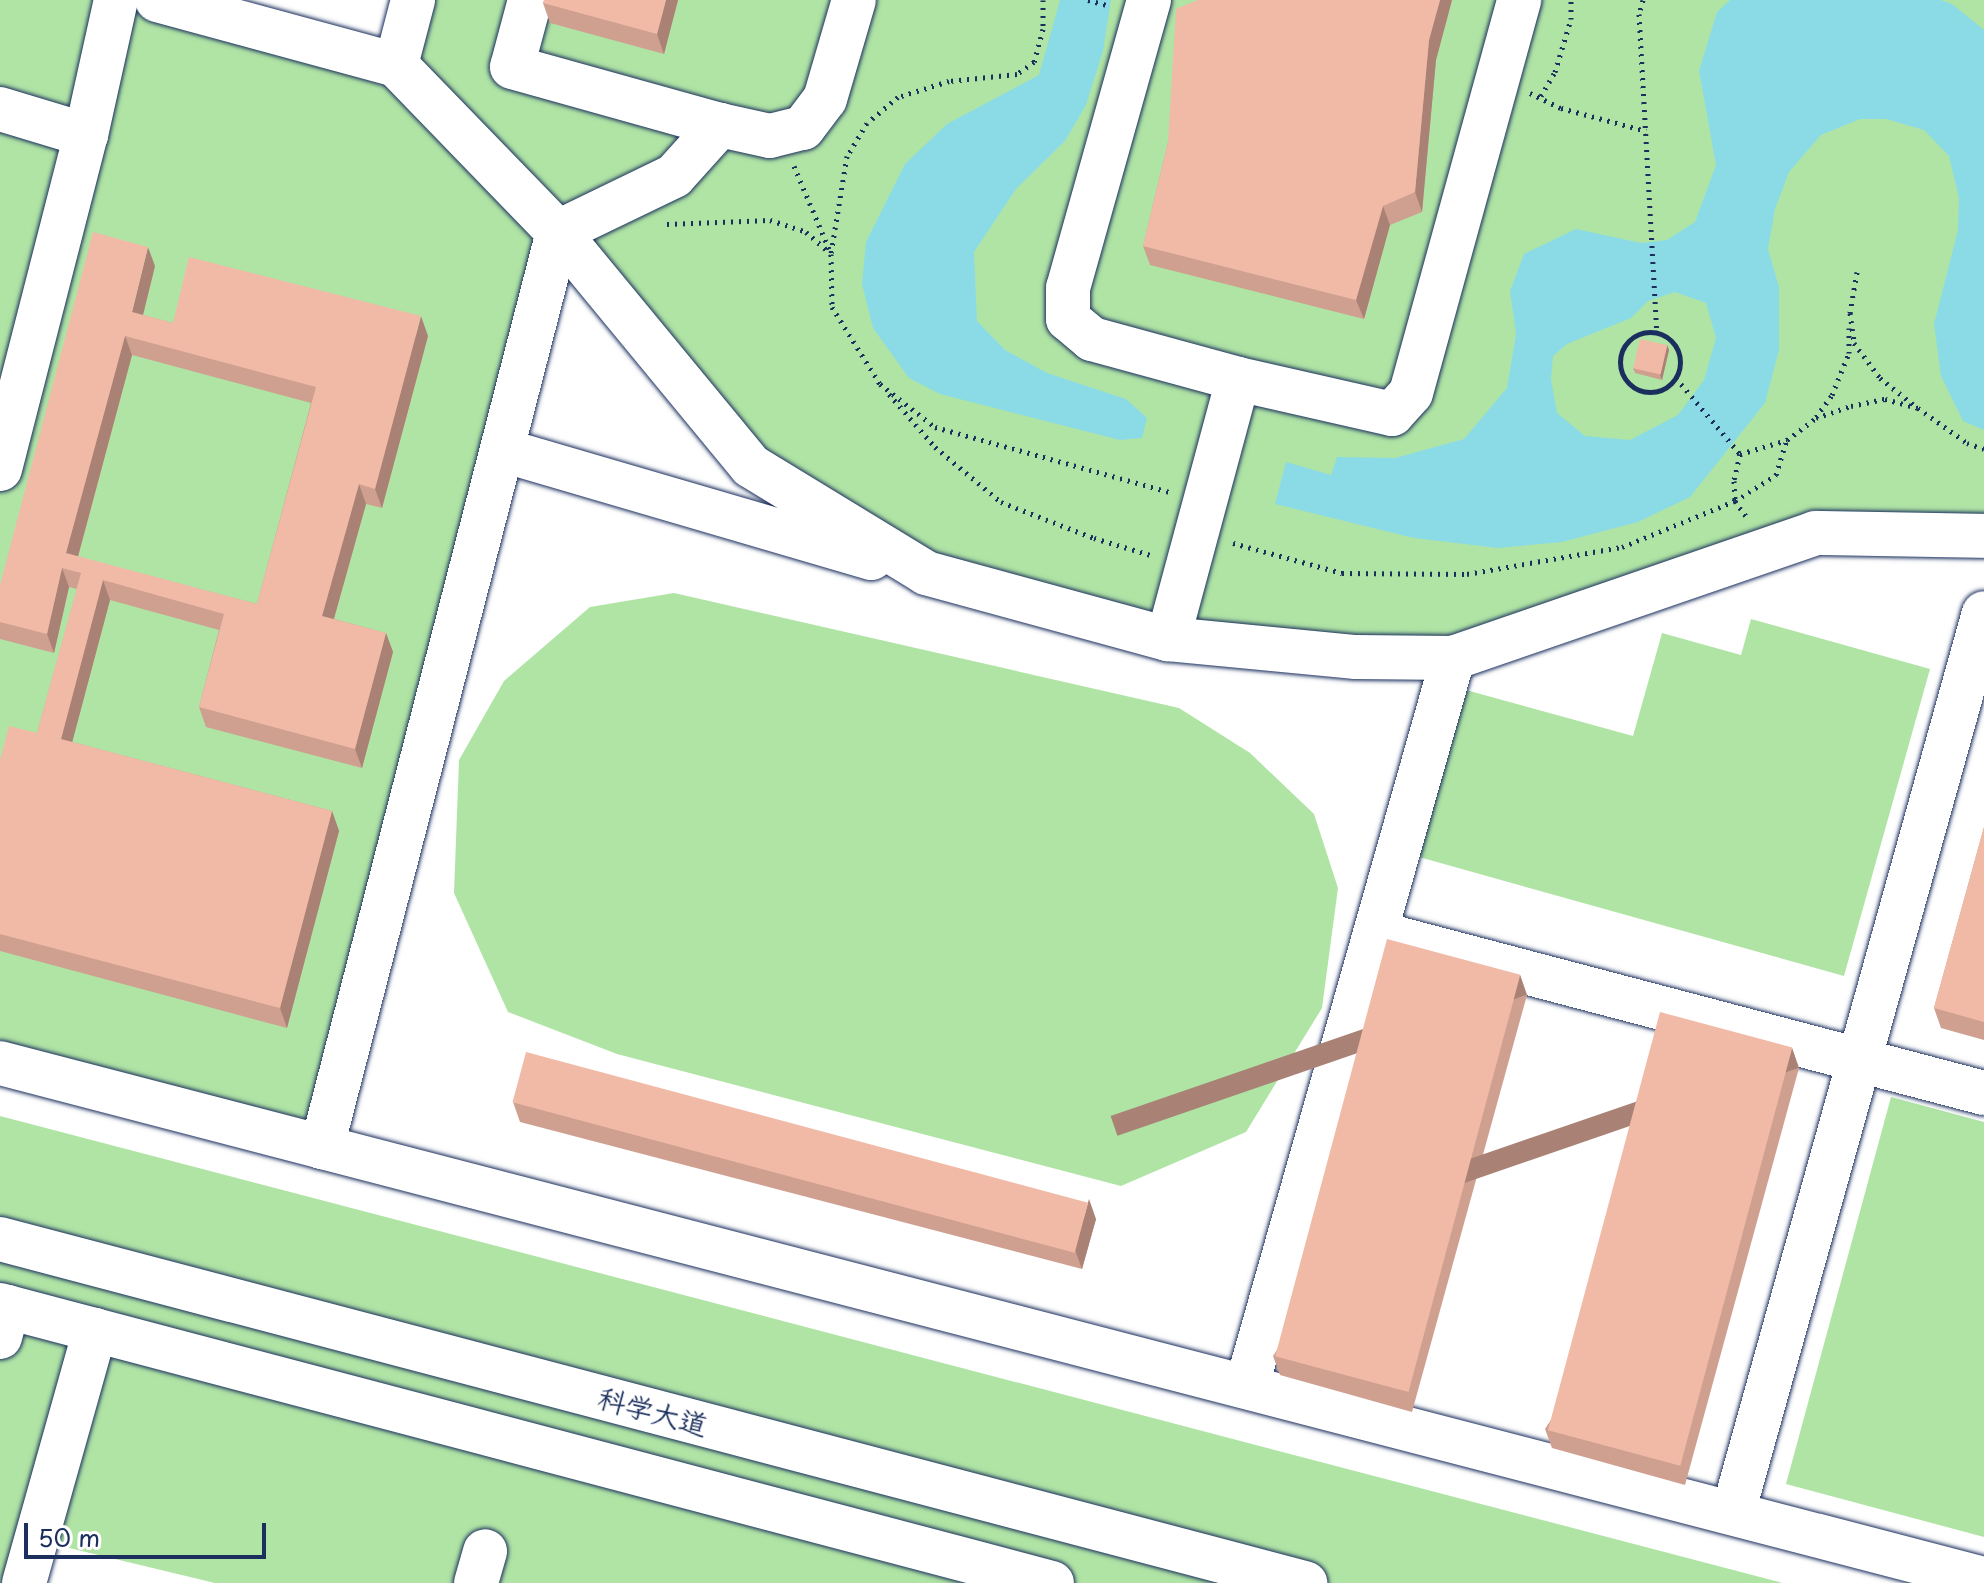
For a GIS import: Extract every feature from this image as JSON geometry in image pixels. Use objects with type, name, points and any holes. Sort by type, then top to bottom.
[{"type":"main road","points":[[0,469],[86,135],[116,0]]},
{"type":"main road","points":[[157,0],[396,65],[558,232],[751,466],[926,573]]},
{"type":"main road","points":[[396,65],[413,0]]},
{"type":"main road","points":[[530,0],[512,67],[770,136],[803,128],[825,99],[854,0]]},
{"type":"main road","points":[[1132,4],[1068,288],[1068,319],[1092,339],[1238,379],[1392,414],[1411,393],[1519,0]]},
{"type":"main road","points":[[0,109],[86,135]]},
{"type":"main road","points":[[322,1147],[558,232],[674,176],[720,125]]},
{"type":"main road","points":[[1168,639],[1238,379]]},
{"type":"main road","points":[[502,450],[926,573],[1168,639],[1356,657],[1453,658],[1815,533],[1984,536]]},
{"type":"main road","points":[[1733,1513],[1984,613]]},
{"type":"main road","points":[[1247,1385],[1453,658]]},
{"type":"main road","points":[[1377,933],[1984,1093]]},
{"type":"main road","points":[[0,1063],[1984,1579]]},
{"type":"main road","name":"科学大道","points":[[0,1239],[1305,1583]]},
{"type":"main road","points":[[3,1317],[95,1330],[1052,1583]]},
{"type":"main road","points":[[24,1583],[95,1330]]},
{"type":"path","points":[[1043,0],[1043,29],[1034,62],[1017,74],[949,81],[898,97],[867,123],[847,156],[831,254],[832,307],[880,384],[935,447],[1001,502],[1094,538],[1196,533]]},
{"type":"path","points":[[1088,0],[1132,4]]},
{"type":"path","points":[[1541,96],[1555,72],[1571,19],[1571,0]]},
{"type":"path","points":[[1643,0],[1639,14],[1657,333]]},
{"type":"path","points":[[1496,84],[1541,96],[1561,108],[1646,131]]},
{"type":"path","points":[[781,134],[831,254]]},
{"type":"path","points":[[653,224],[770,220],[806,232],[831,254]]},
{"type":"path","points":[[1739,452],[1787,440],[1816,418],[1832,395],[1849,353],[1850,313],[1857,272]]},
{"type":"path","points":[[1850,313],[1854,343],[1880,378],[1967,443],[1984,449]]},
{"type":"path","points":[[1647,332],[1666,337],[1678,351],[1680,359],[1676,378],[1661,391],[1651,393],[1632,386],[1621,370],[1623,349],[1629,341],[1647,332]]},
{"type":"path","points":[[1676,378],[1739,452]]},
{"type":"path","points":[[880,384],[935,427],[1196,533],[1342,573],[1467,574],[1622,547],[1735,501],[1776,475],[1787,440]]},
{"type":"path","points":[[1816,418],[1885,399],[1918,408]]},
{"type":"path","points":[[1739,452],[1734,481],[1735,501],[1771,548]]},
{"type":"green space","points":[[0,0],[157,0],[396,65],[413,0],[1984,0],[1984,536],[1815,533],[1453,658],[1035,605],[751,466],[558,233],[322,1147],[0,1063]]},
{"type":"green space","points":[[674,593],[1179,708],[1250,753],[1314,814],[1338,888],[1322,1008],[1246,1132],[1121,1186],[617,1054],[508,1012],[454,893],[459,760],[504,681],[590,607]]},
{"type":"green space","points":[[1751,619],[1930,669],[1844,976],[1419,857],[1466,690],[1633,736],[1662,633],[1741,655]]},
{"type":"green space","points":[[1891,1097],[1984,1122],[1984,1537],[1786,1484]]},
{"type":"green space","points":[[0,1116],[1783,1583],[215,1583],[36,1540],[24,1583],[0,1583]]},
{"type":"water","points":[[1060,0],[1111,0],[1103,51],[1086,105],[1065,141],[1016,189],[974,252],[977,321],[1005,350],[1047,373],[1126,399],[1147,418],[1142,438],[1120,440],[940,394],[909,378],[873,328],[862,284],[866,242],[905,164],[947,124],[1039,75]]},
{"type":"water","points":[[1730,0],[1941,0],[1952,4],[1984,30],[1984,430],[1963,421],[1941,376],[1934,324],[1958,230],[1959,198],[1949,156],[1924,130],[1886,119],[1860,119],[1821,135],[1789,172],[1775,209],[1768,249],[1779,287],[1779,350],[1765,403],[1690,497],[1638,522],[1562,542],[1498,548],[1414,538],[1275,504],[1286,462],[1331,475],[1337,457],[1395,458],[1464,439],[1507,388],[1516,334],[1510,291],[1524,254],[1576,229],[1641,243],[1667,240],[1695,222],[1716,165],[1699,71],[1717,12]],"holes":[[[1675,292],[1706,303],[1716,338],[1704,380],[1678,415],[1630,440],[1585,436],[1557,413],[1551,379],[1553,356],[1567,344],[1631,318],[1648,301]]]},
{"type":"building","points":[[544,0],[666,0],[657,34],[543,3]]},
{"type":"building","points":[[1198,0],[1440,0],[1429,40],[1415,192],[1383,206],[1356,300],[1143,246],[1168,142],[1176,9]]},
{"type":"building","points":[[93,232],[148,247],[132,312],[173,323],[189,257],[421,316],[375,489],[359,484],[322,616],[386,633],[355,749],[199,707],[224,614],[103,580],[61,739],[332,811],[280,1008],[0,934],[0,760],[9,726],[37,733],[81,573],[62,568],[47,634],[0,622],[0,585]],"holes":[[[125,336],[316,387],[257,604],[66,553]]]},
{"type":"building","points":[[1640,339],[1667,345],[1661,375],[1633,368]]},
{"type":"building","points":[[1984,827],[1984,1022],[1934,1008]]},
{"type":"building","points":[[1387,939],[1520,975],[1408,1392],[1275,1356]]},
{"type":"building","points":[[1660,1012],[1792,1047],[1680,1466],[1548,1430]]},
{"type":"building","points":[[526,1052],[1088,1203],[1075,1253],[513,1102]]}]
